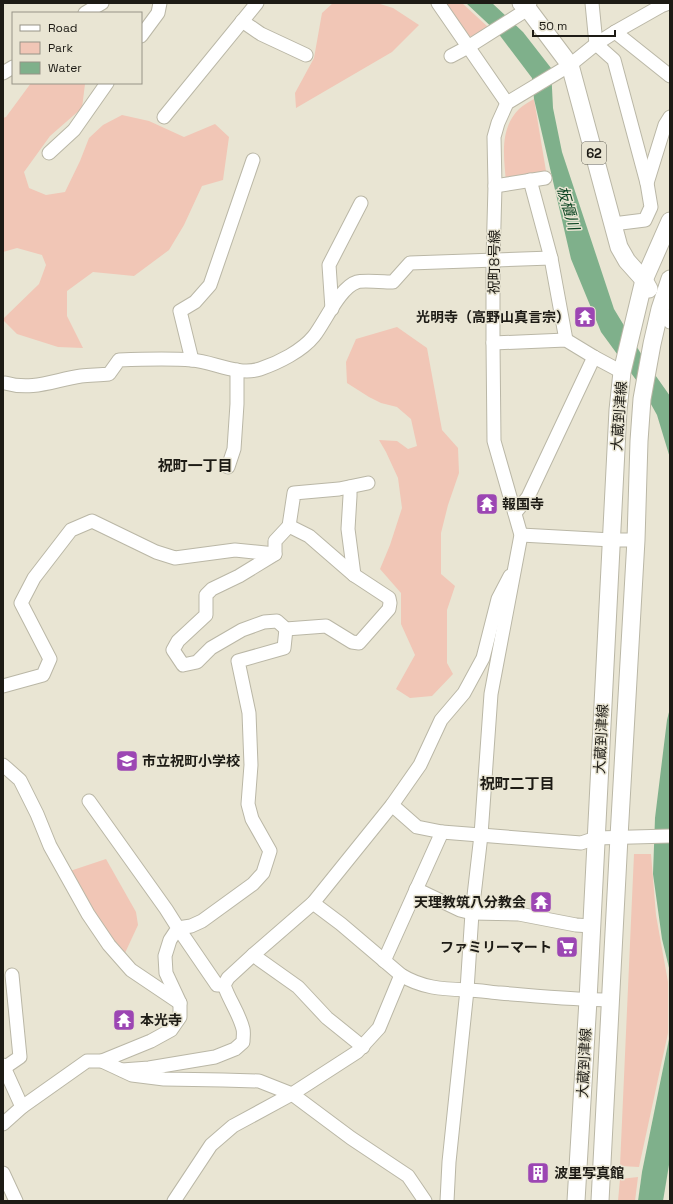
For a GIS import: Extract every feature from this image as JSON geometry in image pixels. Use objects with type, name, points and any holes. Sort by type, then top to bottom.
[{"type":"main road","name":"62","points":[[524,7],[563,70],[613,224],[619,247],[627,261],[644,280],[660,308]]},
{"type":"main road","name":"大蔵到津線","points":[[576,1201],[588,1000],[618,410],[622,372],[644,280],[670,221]]},
{"type":"main road","name":"大蔵到津線","points":[[600,1201],[636,540],[639,441],[642,399],[660,308],[670,279]]},
{"type":"street","points":[[87,12],[102,3]]},
{"type":"street","points":[[142,35],[158,13],[160,3]]},
{"type":"street","points":[[164,117],[257,3]]},
{"type":"street","points":[[438,3],[507,103],[563,70],[596,44],[615,32],[669,3]]},
{"type":"street","points":[[592,3],[596,44],[614,60],[647,183],[650,207],[645,220],[613,224]]},
{"type":"street","points":[[451,56],[482,38],[524,7]]},
{"type":"street","points":[[242,21],[261,34],[306,55]]},
{"type":"street","points":[[615,32],[670,76]]},
{"type":"street","points":[[3,73],[12,68]]},
{"type":"street","points":[[49,153],[74,130],[106,84]]},
{"type":"street","name":"祝町8号線","points":[[507,103],[498,123],[494,137],[494,442],[521,534]]},
{"type":"street","points":[[647,183],[665,125],[670,117]]},
{"type":"street","points":[[192,360],[180,311],[195,302],[210,285],[253,160]]},
{"type":"street","points":[[495,186],[545,178]]},
{"type":"street","points":[[530,180],[551,258],[566,340]]},
{"type":"street","points":[[332,310],[329,265],[361,203]]},
{"type":"street","points":[[5,383],[16,386],[38,386],[81,376],[109,374],[119,360],[192,360],[241,371],[259,369],[287,357],[302,348],[314,336],[345,290],[357,282],[393,282],[410,263],[551,258]]},
{"type":"street","points":[[660,308],[670,322]]},
{"type":"street","points":[[493,343],[566,340],[622,372]]},
{"type":"street","points":[[515,513],[528,497],[594,357]]},
{"type":"street","points":[[228,468],[234,450],[237,404],[237,370]]},
{"type":"street","points":[[275,554],[275,541],[290,526],[294,493],[339,489],[368,483]]},
{"type":"street","points":[[350,487],[348,529],[354,575]]},
{"type":"street","points":[[3,686],[43,675],[50,659],[20,603],[34,578],[71,530],[92,521],[156,552],[175,558],[235,550],[275,554]]},
{"type":"street","points":[[275,554],[239,576],[212,589],[206,595],[206,615],[178,642],[173,650],[183,665],[197,662],[211,648],[242,630],[264,622],[277,620],[286,629],[326,626],[352,642],[359,643],[389,609],[389,598],[354,575],[309,536],[290,526]]},
{"type":"street","points":[[447,1201],[467,990],[472,913],[481,835],[492,694],[521,534],[612,540],[636,540]]},
{"type":"street","points":[[122,1070],[187,1063],[215,1057],[236,1049],[243,1042],[244,1030],[227,996],[224,985],[228,978],[253,954],[313,903],[392,805],[420,765],[441,720],[464,693],[482,658],[498,599],[517,562]]},
{"type":"street","points":[[3,1124],[22,1106],[88,1061],[102,1061],[151,1041],[170,1030],[180,1017],[180,1003],[166,973],[165,956],[170,940],[178,928],[191,926],[202,921],[253,884],[263,872],[270,851],[252,819],[248,804],[251,766],[249,713],[238,661],[284,648],[286,629]]},
{"type":"street","points":[[3,765],[20,780],[37,814],[50,846],[88,914],[109,946],[131,970],[180,1003]]},
{"type":"street","points":[[89,801],[166,909],[217,985],[224,985]]},
{"type":"street","points":[[392,805],[417,827],[442,832],[581,843],[596,838],[670,836]]},
{"type":"street","points":[[384,961],[442,832]]},
{"type":"street","points":[[416,889],[460,910],[472,913],[519,914],[576,925],[591,926]]},
{"type":"street","points":[[313,903],[341,924],[401,976],[425,986],[442,989],[588,1000],[611,1000]]},
{"type":"street","points":[[253,954],[298,987],[327,1018],[363,1046]]},
{"type":"street","points":[[12,975],[20,1056],[4,1067],[22,1106]]},
{"type":"street","points":[[174,1201],[211,1145],[233,1126],[292,1094],[357,1052],[379,1028],[401,976]]},
{"type":"street","points":[[102,1061],[132,1075],[164,1079],[259,1081],[292,1094],[351,1138],[408,1176],[425,1201]]},
{"type":"street","points":[[3,1173],[16,1201]]},
{"type":"green space","points":[[333,3],[377,3],[393,8],[419,25],[392,52],[296,108],[295,93],[314,58],[322,13]]},
{"type":"green space","points":[[442,3],[462,3],[488,27],[473,37],[468,36]]},
{"type":"green space","points":[[30,84],[85,84],[82,108],[50,136],[24,172],[29,188],[46,195],[65,192],[89,138],[103,125],[122,115],[149,121],[184,137],[215,124],[229,137],[223,180],[202,186],[184,225],[169,250],[134,276],[93,272],[67,291],[67,316],[83,348],[58,347],[17,334],[3,320],[39,284],[46,265],[42,255],[17,248],[3,252],[3,118],[6,117]]},
{"type":"green space","points":[[534,99],[546,171],[506,182],[504,144],[508,125],[519,109]]},
{"type":"green space","points":[[397,327],[427,348],[442,430],[458,448],[459,473],[448,505],[441,533],[441,574],[455,586],[447,610],[447,663],[453,674],[432,696],[410,698],[396,689],[415,655],[401,624],[401,593],[380,569],[390,545],[402,508],[398,478],[379,440],[397,441],[408,449],[417,446],[411,419],[397,407],[381,403],[347,383],[346,362],[356,339]]},
{"type":"green space","points":[[634,854],[651,854],[656,915],[668,982],[668,1033],[639,1167],[620,1166]]},
{"type":"green space","points":[[106,859],[136,912],[138,925],[125,953],[109,934],[90,907],[70,871]]},
{"type":"green space","points":[[638,1177],[635,1201],[618,1201],[620,1179]]},
{"type":"water","name":"板櫃川","points":[[466,3],[492,3],[523,32],[551,68],[553,108],[562,152],[614,309],[646,362],[670,396],[670,458],[657,415],[642,388],[601,332],[571,259],[534,99],[532,78],[498,33]]},
{"type":"water","points":[[670,708],[670,972],[662,939],[653,874],[655,818],[667,720]]},
{"type":"water","points":[[670,1034],[670,1159],[663,1201],[638,1201],[642,1172]]},
{"type":"place","name":"光明寺（高野山真言宗）","points":[[585,317]]},
{"type":"place","name":"報国寺","points":[[487,504]]},
{"type":"place","name":"市立祝町小学校","points":[[127,761]]},
{"type":"place","name":"天理教筑八分教会","points":[[541,902]]},
{"type":"place","name":"ファミリーマート","points":[[567,947]]},
{"type":"place","name":"本光寺","points":[[124,1020]]},
{"type":"place","name":"波里写真館","points":[[538,1173]]},
{"type":"district","name":"祝町一丁目","points":[[195,466]]},
{"type":"district","name":"祝町二丁目","points":[[517,784]]}]
